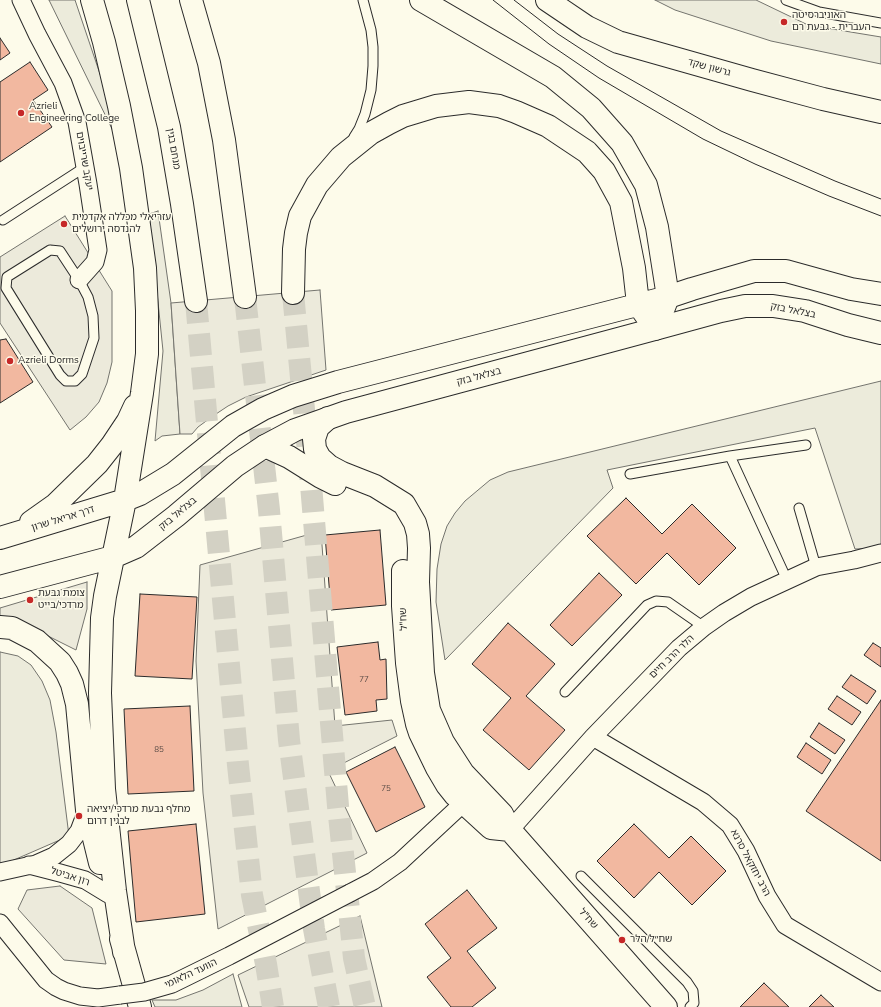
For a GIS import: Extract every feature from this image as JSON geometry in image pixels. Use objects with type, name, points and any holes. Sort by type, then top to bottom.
[{"type":"main road","points":[[92,0],[104,42],[119,106],[131,168],[145,268],[147,354],[125,500],[105,596],[102,618],[100,700],[104,789],[114,891],[124,952]]},
{"type":"main road","name":"מנחם בגין","points":[[138,0],[169,127],[196,301]]},
{"type":"main road","points":[[191,0],[209,63],[224,140],[235,213],[245,297]]},
{"type":"main road","points":[[421,0],[554,77],[591,108],[622,143],[646,185],[657,227],[668,297],[655,330]]},
{"type":"main road","name":"גרשון שקד","points":[[547,0],[587,27],[618,42],[823,99],[881,112]]},
{"type":"main road","name":"גרשון שקד","points":[[570,0],[607,23],[640,36],[764,70],[881,97]]},
{"type":"main road","points":[[293,293],[294,249],[300,216],[317,185],[341,157],[360,141],[389,123],[420,110],[452,103],[469,102],[499,106],[548,126],[587,152],[604,171],[621,202],[634,268],[638,304],[655,330]]},
{"type":"main road","points":[[125,500],[140,494],[173,474],[233,426],[248,417],[293,396],[338,382],[668,297],[754,271],[786,271],[851,289],[881,294]]},
{"type":"main road","name":"בצלאל בזק","points":[[113,557],[136,547],[151,536],[249,456],[295,430],[328,418],[745,306],[773,306],[805,311],[848,325],[881,333]]},
{"type":"main road","points":[[1,538],[37,519],[55,505],[86,476],[112,445],[128,421],[142,393]]},
{"type":"main road","name":"שח\"ל","points":[[328,418],[318,427],[314,439],[315,449],[320,458],[329,466],[374,486],[404,504],[415,523],[418,534],[419,548],[418,582],[421,650],[429,710],[443,742],[471,796],[491,828],[510,830],[666,1007]]},
{"type":"main road","name":"שח\"ל","points":[[265,446],[289,456],[331,482],[370,498],[392,512],[399,519],[404,538],[403,606],[407,664],[417,724],[436,768],[447,785],[471,796]]},
{"type":"main road","name":"דרך אריאל שרון","points":[[1,538],[125,500]]},
{"type":"main road","points":[[0,588],[113,557]]},
{"type":"main road","points":[[0,627],[12,628],[37,641],[54,657],[67,673],[72,684],[77,704],[87,810],[108,894],[140,1007]]},
{"type":"street","name":"יעקב שרייבוים","points":[[21,0],[36,34],[63,84],[78,122],[98,250],[96,262],[79,280]]},
{"type":"street","name":"הלר הרב חיים","points":[[510,830],[593,737],[679,648],[704,628],[731,609],[816,567],[881,553]]},
{"type":"street","name":"הרב יחזקאל סרנא","points":[[593,737],[703,802],[730,825],[746,851],[767,896],[785,925],[881,982]]},
{"type":"street","name":"הוועד הלאומי","points":[[0,923],[46,980],[64,991],[98,998],[144,992],[172,984],[373,881],[400,862],[471,796]]},
{"type":"street","name":"רון אביטל","points":[[0,872],[44,861],[54,856],[80,831],[87,810]]},
{"type":"street","name":"רון אביטל","points":[[28,865],[85,880],[108,894]]},
{"type":"lane","points":[[341,157],[359,129],[365,114],[371,90],[373,47],[371,30],[363,0]]},
{"type":"lane","points":[[786,0],[819,12],[881,23]]},
{"type":"lane","points":[[3,220],[85,167]]},
{"type":"lane","points":[[50,250],[60,250],[79,280],[88,297],[93,316],[94,338],[82,374],[75,381],[66,381],[6,288],[7,277],[50,250]]},
{"type":"lane","points":[[630,474],[730,456],[806,445]]},
{"type":"lane","points":[[730,456],[787,580]]},
{"type":"lane","points":[[799,508],[816,567]]},
{"type":"lane","points":[[565,692],[647,604],[656,601],[668,602],[704,628]]},
{"type":"lane","points":[[581,876],[687,982],[693,991],[694,1003],[690,1007]]},
{"type":"shaded area","points":[[49,0],[75,0],[101,77],[115,135]]},
{"type":"shaded area","points":[[655,0],[756,0],[808,25],[881,37],[881,64],[771,41],[675,10]]},
{"type":"shaded area","points":[[158,211],[171,303],[180,434],[162,436],[155,441],[163,351],[149,214]]},
{"type":"shaded area","points":[[65,216],[112,291],[112,362],[107,383],[99,402],[86,417],[70,430],[0,323],[0,257]]},
{"type":"shaded area","points":[[320,290],[326,370],[246,397],[213,416],[198,427],[192,434],[180,434],[171,303]]},
{"type":"shaded area","points":[[881,381],[881,548],[855,549],[815,428],[607,470],[613,488],[445,660],[436,602],[437,569],[441,544],[447,526],[455,513],[465,501],[490,480],[508,472]]},
{"type":"shaded area","points":[[321,531],[335,726],[392,720],[397,736],[328,771],[367,853],[218,929],[203,793],[196,661],[200,565]]},
{"type":"shaded area","points":[[87,582],[87,609],[76,650],[18,621],[0,616],[0,608]]},
{"type":"shaded area","points":[[0,652],[18,656],[31,665],[42,681],[50,700],[56,732],[69,836],[0,866]]},
{"type":"shaded area","points":[[60,886],[92,908],[106,964],[64,960],[18,909],[27,890]]},
{"type":"shaded area","points":[[360,916],[382,1007],[249,1007],[238,975]]},
{"type":"shaded area","points":[[233,974],[242,1007],[155,1007],[152,1000],[176,1000],[203,990]]},
{"type":"building","points":[[0,38],[10,53],[0,60]]},
{"type":"building","name":"Azrieli Engineering College","points":[[30,62],[48,90],[33,100],[52,127],[0,162],[0,82]]},
{"type":"building","name":"Azrieli Dorms","points":[[6,339],[33,382],[0,403],[0,340]]},
{"type":"building","points":[[626,498],[662,534],[692,504],[736,548],[699,585],[667,553],[636,584],[587,536]]},
{"type":"building","points":[[380,530],[386,605],[331,610],[325,535]]},
{"type":"building","points":[[599,573],[622,595],[572,646],[550,625]]},
{"type":"building","points":[[140,594],[197,597],[192,679],[135,676]]},
{"type":"building","points":[[508,623],[555,664],[526,696],[565,730],[529,770],[483,730],[511,698],[472,664]]},
{"type":"building","points":[[378,642],[380,660],[386,659],[387,699],[376,700],[377,711],[345,715],[337,647]]},
{"type":"building","points":[[873,643],[881,648],[881,667],[864,655]]},
{"type":"building","points":[[851,675],[876,691],[867,704],[842,687]]},
{"type":"building","points":[[837,696],[861,712],[852,725],[828,709]]},
{"type":"building","points":[[881,700],[881,861],[806,811]]},
{"type":"building","points":[[190,706],[194,791],[128,794],[124,709]]},
{"type":"building","points":[[819,723],[845,740],[835,754],[810,737]]},
{"type":"building","points":[[806,743],[831,760],[822,774],[797,757]]},
{"type":"building","points":[[395,747],[425,807],[376,832],[346,772]]},
{"type":"building","points":[[196,824],[205,914],[136,922],[128,831]]},
{"type":"building","points":[[634,824],[669,858],[691,836],[726,871],[692,905],[659,872],[634,898],[597,861]]},
{"type":"building","points":[[467,890],[497,928],[467,951],[496,988],[472,1007],[451,1007],[427,977],[451,958],[425,924]]},
{"type":"building","points":[[764,983],[789,1007],[740,1007]]},
{"type":"building","points":[[821,995],[834,1007],[809,1007]]},
{"type":"tunnel","points":[[293,293],[310,473],[338,806],[354,958],[365,1007]]},
{"type":"tunnel","points":[[245,297],[269,510],[289,740],[314,929],[329,1007]]},
{"type":"tunnel","points":[[196,301],[238,765],[252,895],[273,1007]]},
{"type":"tram line","points":[[493,0],[549,44],[599,78],[703,139],[755,164],[829,196],[881,216]]},
{"type":"tram line","points":[[514,0],[558,34],[607,66],[721,131],[835,181],[881,199]]},
{"type":"place","name":"האוניברסיטה העברית - גבעת רם","points":[[784,22]]},
{"type":"place","name":"Azrieli Engineering College","points":[[21,113]]},
{"type":"place","name":"עזריאלי מכללה אקדמית להנדסה ירושלים","points":[[64,224]]},
{"type":"place","name":"Azrieli Dorms","points":[[10,361]]},
{"type":"place","name":"צומת גבעת מרדכי/בייט","points":[[30,600]]},
{"type":"place","name":"מחלף גבעת מרדכי/יציאה לבגין דרום","points":[[79,816]]},
{"type":"place","name":"שח״ל/הלר","points":[[622,940]]}]
